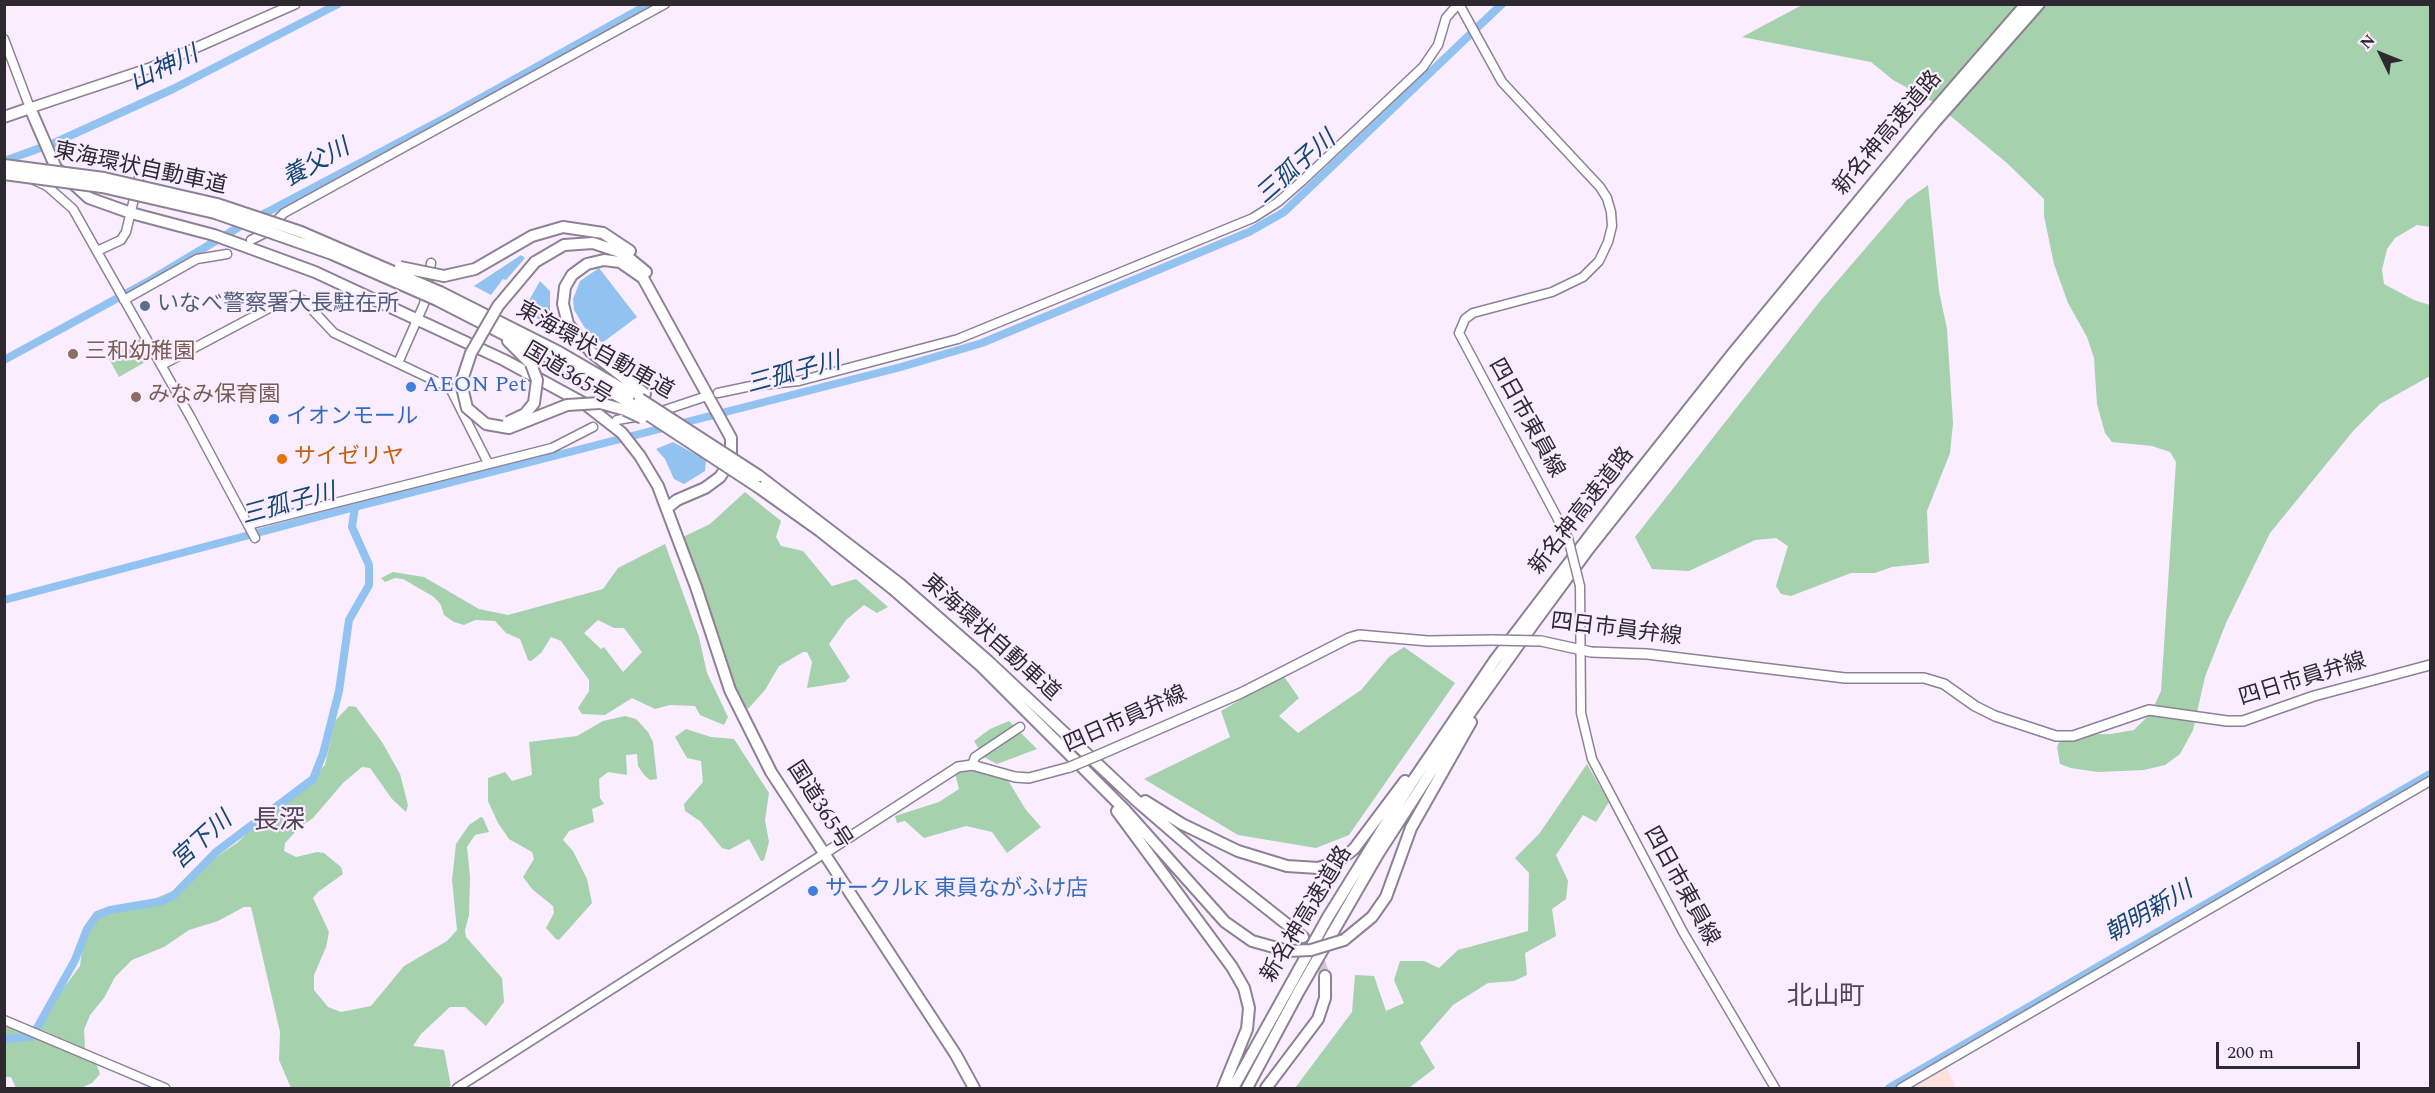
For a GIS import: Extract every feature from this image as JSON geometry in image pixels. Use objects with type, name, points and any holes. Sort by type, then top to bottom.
[{"type":"highway","name":"新名神高速道路","points":[[1233,1089],[1328,917],[1410,785],[1495,660],[1626,488],[1748,335],[1921,126],[2026,4]]},
{"type":"highway","name":"新名神高速道路","points":[[1247,1089],[1299,991],[1378,854],[1460,727],[1534,623],[1720,383],[1934,123],[2039,4]]},
{"type":"highway","points":[[4,117],[28,103]]},
{"type":"highway","name":"国道365号","points":[[28,103],[56,168],[79,191],[131,213],[214,235],[311,270],[419,318],[585,404],[622,434],[651,472],[667,508],[730,690],[771,772],[956,1055],[974,1089]]},
{"type":"highway","name":"東海環状自動車道","points":[[4,165],[70,172],[173,193],[301,232],[437,298],[559,352],[718,460],[759,481]]},
{"type":"highway","name":"東海環状自動車道","points":[[4,176],[102,187],[206,211],[296,240],[437,298]]},
{"type":"highway","points":[[301,232],[410,271],[444,276],[475,269],[532,236],[563,227],[593,230],[612,238],[627,248],[728,423],[732,447],[726,471],[705,488],[677,500],[667,508]]},
{"type":"highway","points":[[635,402],[567,405],[509,428],[486,424],[467,408],[461,383],[471,353],[498,306],[537,264],[564,245],[593,243],[623,253],[641,271]]},
{"type":"highway","points":[[635,402],[568,324],[563,304],[568,281],[587,264],[612,260],[641,271]]},
{"type":"highway","points":[[437,298],[509,342],[531,364],[538,388],[534,403],[525,414],[504,422],[489,420],[477,411],[467,391],[472,365],[504,308],[537,264]]},
{"type":"highway","name":"東海環状自動車道","points":[[635,402],[741,463],[759,481],[942,631],[1071,748]]},
{"type":"highway","points":[[1071,748],[1225,922],[1252,941],[1288,951],[1321,948],[1344,940],[1364,926],[1380,907],[1418,815],[1481,706],[1534,623]]},
{"type":"highway","points":[[1071,748],[1148,803],[1200,833],[1258,858],[1298,868],[1318,868],[1346,856],[1361,840],[1495,660]]},
{"type":"highway","points":[[1071,748],[1197,854],[1303,937]]},
{"type":"highway","points":[[1071,748],[1233,967],[1244,988],[1249,1008],[1247,1029],[1222,1089]]},
{"type":"highway","points":[[1266,1089],[1318,1019],[1325,998],[1325,976]]},
{"type":"main road","points":[[28,103],[150,68],[295,4]]},
{"type":"main road","name":"四日市員弁線","points":[[972,765],[1015,777],[1029,778],[1070,767],[1241,693],[1359,635],[1428,641],[1541,641],[1583,649],[1754,666],[1845,678],[1936,680],[1975,706],[1995,716],[2056,736],[2073,736],[2150,710],[2227,721],[2243,721],[2314,696],[2430,665]]},
{"type":"main road","points":[[825,854],[957,767],[972,765]]},
{"type":"street","points":[[251,240],[263,234],[284,213],[665,4]]},
{"type":"street","points":[[618,420],[715,399],[751,386],[799,381],[958,339],[1253,218],[1278,202],[1302,181],[1423,67],[1438,45],[1446,18],[1458,4]]},
{"type":"street","name":"四日市東員線","points":[[1458,4],[1502,82],[1600,187],[1611,212],[1612,226],[1608,242],[1599,261],[1583,277],[1552,292],[1473,313],[1465,318],[1460,333],[1568,538],[1580,586],[1583,649],[1581,713],[1592,759],[1683,932],[1775,1089]]},
{"type":"street","points":[[4,39],[28,103]]},
{"type":"street","points":[[4,176],[36,181],[59,195],[73,209],[121,297],[162,365],[255,538]]},
{"type":"street","points":[[97,251],[121,240],[131,213],[139,178]]},
{"type":"street","points":[[121,297],[197,260],[227,254]]},
{"type":"street","points":[[398,363],[419,318],[428,290],[431,263]]},
{"type":"street","points":[[162,365],[294,295],[304,301],[334,333],[450,388],[488,463]]},
{"type":"street","points":[[409,338],[425,328],[463,339]]},
{"type":"street","points":[[249,527],[552,448],[593,427]]},
{"type":"street","points":[[972,765],[975,757],[1020,727]]},
{"type":"street","points":[[1901,1089],[2430,781]]},
{"type":"street","points":[[457,1089],[825,854]]},
{"type":"street","points":[[4,1020],[165,1089]]},
{"type":"shaded area","points":[[1946,1066],[1956,1088],[1906,1088]]},
{"type":"green space","points":[[1804,4],[2430,5],[2430,227],[2417,225],[2395,238],[2387,249],[2382,270],[2384,284],[2414,300],[2430,305],[2430,376],[2380,404],[2354,430],[2270,533],[2226,623],[2205,677],[2193,730],[2180,754],[2165,765],[2144,770],[2098,772],[2071,768],[2060,764],[2057,747],[2062,735],[2111,734],[2134,730],[2151,713],[2161,691],[2176,462],[2170,452],[2152,446],[2112,442],[2105,433],[2097,404],[2094,358],[2087,337],[2068,303],[2054,264],[2044,216],[2044,199],[2008,164],[1935,103],[1893,80],[1871,62],[1742,37]]},
{"type":"green space","points":[[1928,185],[1939,291],[1947,329],[1953,423],[1950,453],[1927,511],[1929,563],[1892,567],[1875,573],[1851,573],[1791,596],[1781,594],[1776,586],[1788,546],[1776,538],[1755,540],[1689,571],[1652,569],[1635,537],[1821,300],[1907,200]]},
{"type":"green space","points":[[142,337],[154,357],[119,377],[108,357]]},
{"type":"green space","points":[[745,492],[781,521],[776,537],[781,546],[803,551],[832,586],[856,579],[888,607],[877,613],[864,605],[846,620],[829,644],[850,677],[845,682],[807,688],[812,662],[807,652],[803,652],[779,666],[765,690],[748,709],[741,701],[716,641],[683,537],[710,524]]},
{"type":"green space","points":[[665,544],[699,637],[707,673],[728,717],[724,725],[700,715],[695,706],[670,705],[655,709],[632,698],[605,715],[582,714],[578,708],[589,691],[589,680],[561,641],[551,637],[541,653],[531,661],[528,660],[520,639],[506,633],[495,621],[475,620],[464,625],[454,622],[444,615],[441,605],[434,597],[403,579],[395,578],[385,582],[381,578],[393,572],[424,577],[479,609],[508,615],[603,589],[618,568]],"holes":[[[598,620],[614,628],[624,628],[642,652],[623,672],[604,647],[601,649],[584,633]]]},
{"type":"green space","points":[[1404,647],[1455,683],[1349,835],[1316,848],[1238,835],[1144,779],[1230,737],[1221,711],[1283,675],[1299,698],[1279,716],[1298,733],[1361,690],[1389,657]]},
{"type":"green space","points":[[349,706],[356,707],[382,742],[400,774],[408,805],[406,812],[392,799],[370,768],[362,767],[343,783],[313,818],[300,827],[285,843],[284,851],[296,857],[317,852],[324,853],[341,867],[343,874],[313,898],[329,932],[326,947],[314,975],[314,990],[328,1007],[341,1012],[371,1006],[404,966],[447,941],[457,930],[452,880],[456,844],[469,825],[483,818],[489,832],[475,835],[467,847],[470,877],[469,915],[465,930],[466,937],[502,978],[504,1002],[486,1026],[465,1007],[450,1007],[421,1034],[413,1046],[444,1050],[451,1086],[447,1088],[291,1088],[279,1060],[280,1032],[251,907],[244,907],[218,921],[189,930],[164,947],[132,960],[115,977],[104,998],[90,1015],[84,1030],[85,1049],[40,1029],[54,1001],[80,966],[85,926],[89,920],[108,910],[154,899],[175,890],[191,880],[210,861],[237,843],[273,808],[294,798],[325,765],[335,721]]},
{"type":"green space","points":[[625,716],[636,719],[648,732],[653,742],[657,779],[650,780],[644,775],[638,766],[637,754],[626,755],[627,775],[608,772],[599,779],[600,798],[604,804],[592,809],[594,822],[569,831],[563,840],[573,851],[587,879],[592,903],[559,940],[546,928],[554,913],[553,906],[532,889],[523,877],[534,859],[532,852],[509,839],[498,823],[488,801],[488,778],[505,772],[512,781],[532,775],[529,742],[577,736],[603,721]]},
{"type":"green space","points":[[1009,721],[1037,749],[997,764],[984,757],[974,741],[990,729]]},
{"type":"green space","points":[[686,729],[711,737],[734,739],[769,793],[765,820],[769,842],[764,860],[761,861],[749,839],[729,850],[722,848],[700,821],[685,811],[684,804],[703,782],[701,761],[687,758],[675,737]]},
{"type":"green space","points":[[1587,764],[1609,802],[1596,822],[1583,815],[1556,855],[1568,881],[1566,899],[1552,909],[1556,936],[1525,953],[1527,975],[1514,981],[1488,983],[1453,1005],[1420,1043],[1435,1068],[1409,1088],[1295,1088],[1352,1012],[1355,975],[1374,976],[1386,1011],[1404,1003],[1394,980],[1400,961],[1424,961],[1439,968],[1458,950],[1528,931],[1529,873],[1515,858],[1539,834]]},
{"type":"green space","points":[[983,769],[1009,782],[1026,810],[1041,827],[1007,853],[992,832],[966,826],[924,838],[905,821],[897,823],[895,816],[939,802],[959,789],[955,773]]},
{"type":"green space","points":[[5,1024],[95,1061],[100,1074],[92,1083],[81,1088],[16,1088],[11,1077],[5,1077]]},
{"type":"water","points":[[521,255],[525,258],[506,280],[503,279],[491,295],[474,286]]},
{"type":"water","points":[[599,268],[637,317],[602,343],[585,328],[574,310],[573,299],[580,281]]},
{"type":"water","points":[[540,281],[550,291],[550,317],[546,323],[523,311]]},
{"type":"water","points":[[673,442],[706,460],[705,471],[684,484],[674,479],[665,459],[656,449]]},
{"type":"waterway","name":"山神川","points":[[4,161],[54,143],[173,89],[338,4]]},
{"type":"waterway","name":"養父川","points":[[4,360],[149,281],[239,227],[447,117],[649,4]]},
{"type":"waterway","name":"三孤子川","points":[[4,600],[901,367],[982,343],[1249,232],[1284,212],[1502,4]]},
{"type":"waterway","name":"宮下川","points":[[4,1039],[32,1037],[75,960],[87,929],[97,915],[110,910],[163,901],[173,896],[216,852],[313,779],[323,754],[339,691],[349,620],[369,585],[369,565],[352,527],[355,507]]},
{"type":"waterway","name":"朝明新川","points":[[1889,1088],[2430,774]]},
{"type":"tunnel","points":[[1303,937],[1317,953],[1325,976]]},
{"type":"place","name":"いなべ警察署大長駐在所","points":[[145,306]]},
{"type":"place","name":"三和幼稚園","points":[[73,354]]},
{"type":"place","name":"AEON Pet","points":[[411,387]]},
{"type":"place","name":"みなみ保育園","points":[[136,397]]},
{"type":"place","name":"イオンモール","points":[[274,419]]},
{"type":"place","name":"サイゼリヤ","points":[[282,459]]},
{"type":"place","name":"サークルK 東員ながふけ店","points":[[813,891]]},
{"type":"district","name":"長深","points":[[279,823]]},
{"type":"district","name":"北山町","points":[[1826,999]]}]
